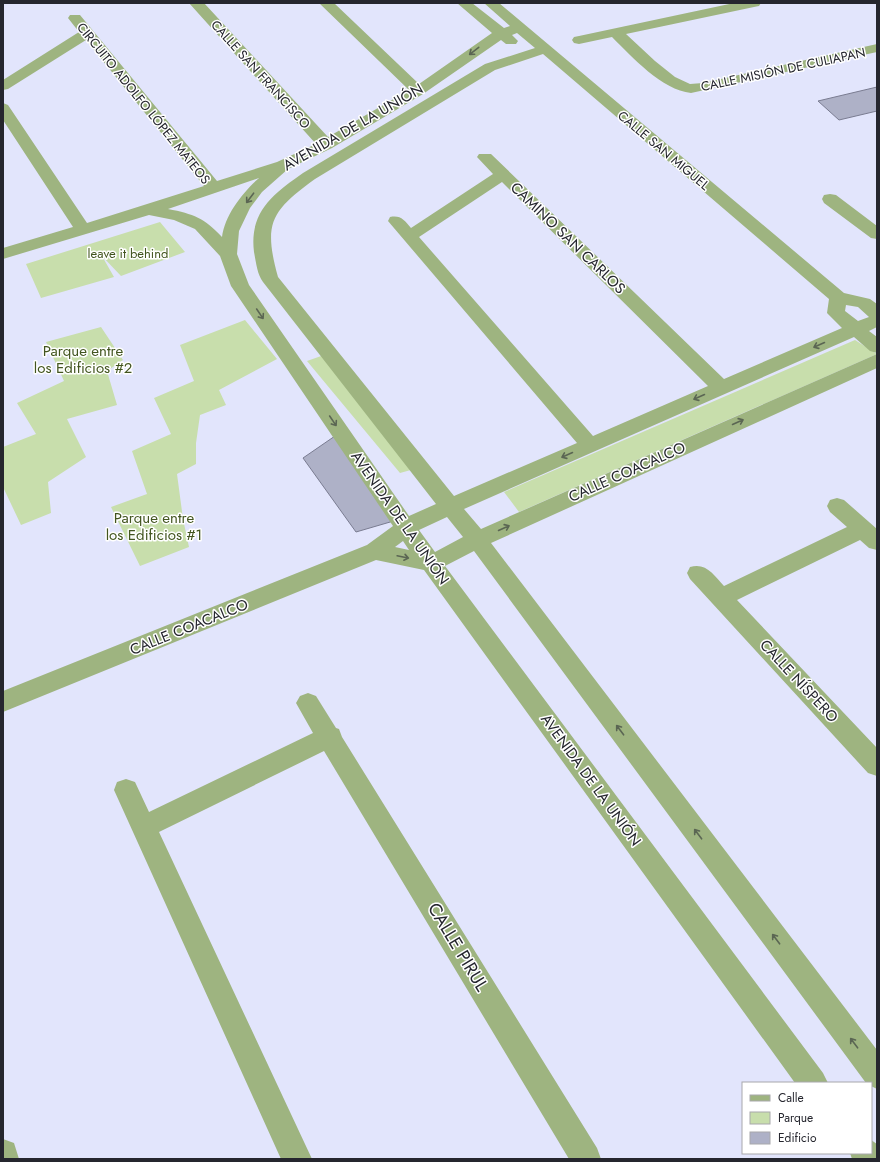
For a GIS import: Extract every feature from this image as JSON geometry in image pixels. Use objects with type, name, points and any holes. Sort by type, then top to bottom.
[{"type":"street","name":"CALLE SAN FRANCISCO","points":[[196,3],[326,145]]},
{"type":"street","points":[[326,3],[418,91]]},
{"type":"street","points":[[464,3],[511,30]]},
{"type":"street","name":"CALLE SAN MIGUEL","points":[[491,3],[511,30],[536,52],[838,297],[864,303],[877,314]]},
{"type":"street","points":[[579,40],[615,32],[682,12],[754,3]]},
{"type":"street","name":"CIRCUITO ADOLFO LÓPEZ MATEOS","points":[[75,18],[88,32],[213,187]]},
{"type":"street","name":"AVENIDA DE LA UNIÓN","points":[[511,30],[485,43],[418,91],[326,145],[282,166],[256,189],[242,207],[231,230],[228,254],[240,286],[406,527],[812,1082]]},
{"type":"street","points":[[3,86],[88,32]]},
{"type":"street","name":"CALLE MISIÓN DE CULIAPAN","points":[[615,32],[630,47],[675,83],[688,88],[703,87],[877,48]]},
{"type":"street","name":"AVENIDA DE LA UNIÓN","points":[[536,52],[490,67],[309,176],[284,193],[267,213],[261,232],[261,253],[269,278],[477,540],[877,1074]]},
{"type":"street","points":[[3,108],[83,229]]},
{"type":"street","points":[[485,157],[503,174]]},
{"type":"street","points":[[3,254],[148,210],[213,187],[282,166]]},
{"type":"street","name":"CAMINO SAN CARLOS","points":[[410,236],[503,174],[721,388]]},
{"type":"street","points":[[830,199],[869,221],[877,234]]},
{"type":"street","points":[[148,210],[178,216],[201,225],[228,254]]},
{"type":"street","points":[[396,221],[590,445]]},
{"type":"street","points":[[838,297],[836,314],[877,347]]},
{"type":"street","name":"CALLE COACALCO","points":[[3,702],[375,551],[406,527],[877,320]]},
{"type":"street","name":"CALLE COACALCO","points":[[432,563],[477,540],[877,360]]},
{"type":"street","points":[[722,597],[870,535],[837,506]]},
{"type":"street","points":[[375,551],[432,563]]},
{"type":"street","name":"CALLE NÍSPERO","points":[[698,573],[877,765]]},
{"type":"street","name":"CALLE PIRUL","points":[[308,703],[330,736],[586,1159]]},
{"type":"street","points":[[144,827],[330,736]]},
{"type":"street","points":[[126,790],[297,1159]]},
{"type":"street","points":[[3,1154],[4,1159]]},
{"type":"green space","name":"leave it behind","points":[[160,222],[185,252],[121,276],[102,256],[114,277],[41,298],[26,264]]},
{"type":"green space","name":"Parque entre los Edificios #1","points":[[245,320],[277,359],[219,390],[226,405],[200,415],[196,443],[196,464],[177,474],[183,519],[189,547],[140,566],[111,507],[147,494],[132,451],[171,434],[154,398],[194,381],[180,345]]},
{"type":"green space","name":"Parque entre los Edificios #2","points":[[101,327],[123,360],[107,371],[117,405],[67,419],[86,457],[48,482],[51,513],[21,525],[3,487],[3,447],[36,434],[17,403],[64,381],[46,342]]},
{"type":"green space","points":[[855,340],[877,354],[519,512],[504,492]]},
{"type":"green space","points":[[324,355],[418,468],[400,473],[307,361]]},
{"type":"building","points":[[877,87],[877,111],[839,120],[818,101]]},
{"type":"building","points":[[335,436],[397,520],[356,532],[303,458]]}]
